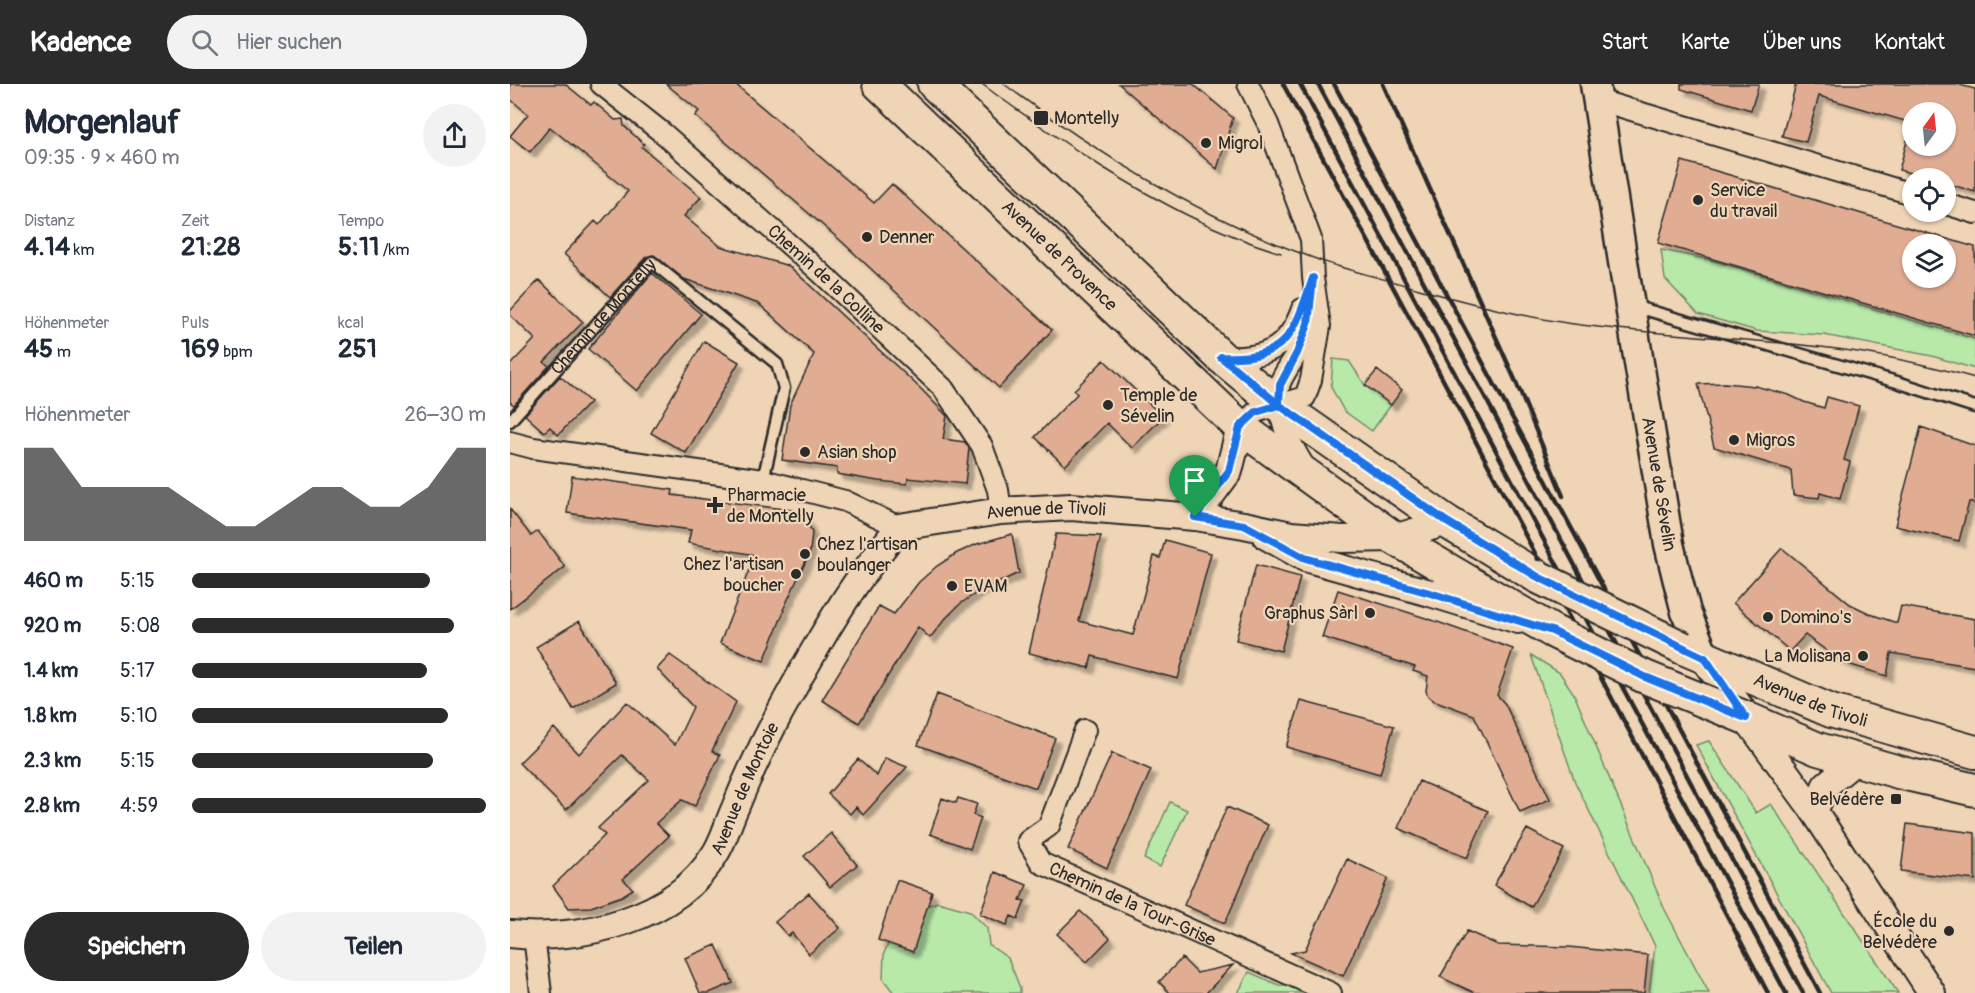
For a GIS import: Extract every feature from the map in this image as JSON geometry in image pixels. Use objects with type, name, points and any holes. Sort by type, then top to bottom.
[{"type":"main road","name":"Avenue de Provence","points":[[879,84],[1240,427],[1394,538]]},
{"type":"main road","name":"Avenue de Provence","points":[[934,84],[1221,357],[1279,405],[1447,522]]},
{"type":"main road","name":"Avenue de Sévelin","points":[[1596,92],[1669,544],[1694,653],[1746,718]]},
{"type":"main road","name":"Avenue de Tivoli","points":[[1447,522],[1538,577],[1694,653],[1831,711],[1975,752]]},
{"type":"main road","name":"Avenue de Tivoli","points":[[1394,538],[1552,631],[1645,677],[1818,749],[1855,761],[1975,790]]},
{"type":"street","name":"Chemin de la Colline","points":[[601,84],[664,134],[810,263],[943,388],[982,446],[998,490],[1001,511]]},
{"type":"street","name":"Avenue de Provence","points":[[1240,427],[1256,412],[1305,397],[1311,380],[1320,326],[1313,278],[1311,239],[1268,124],[1248,84]]},
{"type":"street","name":"Avenue de Sévelin","points":[[1596,92],[1902,191]]},
{"type":"street","points":[[1956,207],[1975,213]]},
{"type":"street","name":"Avenue de Provence","points":[[1221,357],[1241,358],[1268,352],[1283,343],[1299,319],[1313,278]]},
{"type":"street","name":"Avenue de Provence","points":[[1313,278],[1308,324],[1297,353],[1280,385],[1279,405],[1290,444],[1315,483]]},
{"type":"street","points":[[1195,517],[1229,471],[1240,427]]},
{"type":"street","points":[[510,442],[533,448],[763,480],[845,501],[899,527]]},
{"type":"street","name":"Avenue de Tivoli","points":[[899,527],[1001,511],[1071,507],[1195,517],[1300,536],[1342,539],[1394,538],[1447,522]]},
{"type":"street","name":"Avenue de Tivoli","points":[[1244,525],[1305,558],[1430,593],[1552,631]]},
{"type":"street","name":"Avenue de Montoie","points":[[522,935],[576,932],[611,925],[639,916],[674,898],[694,882],[716,853],[778,716],[830,623],[899,527]]},
{"type":"street","points":[[1746,718],[1814,811],[1932,993]]},
{"type":"street","name":"Chemin de la Tour-Grise","points":[[1085,730],[1049,826],[1028,841],[1041,863],[1331,993]]},
{"type":"street","points":[[1814,811],[1826,785],[1855,761]]},
{"type":"street","points":[[522,935],[536,965],[541,993]]},
{"type":"lane","name":"Chemin de Montelly","points":[[510,421],[652,262],[777,364],[784,387],[763,480]]},
{"type":"lane","points":[[1630,305],[1897,382],[1975,407]]},
{"type":"green space","points":[[1661,250],[1711,260],[1975,339],[1975,369],[1932,356],[1824,335],[1757,331],[1698,314],[1665,279]]},
{"type":"green space","points":[[1333,359],[1349,361],[1365,385],[1391,405],[1372,431],[1344,411],[1331,387]]},
{"type":"green space","points":[[1531,655],[1560,673],[1574,694],[1664,908],[1709,993],[1649,993],[1655,946],[1575,782]]},
{"type":"green space","points":[[1709,741],[1756,813],[1771,804],[1898,993],[1831,993],[1696,745]]},
{"type":"green space","points":[[1170,802],[1187,810],[1160,867],[1144,859]]},
{"type":"green space","points":[[938,902],[970,911],[987,928],[989,945],[1008,958],[1020,993],[894,993],[883,979],[884,953],[902,913]]},
{"type":"green space","points":[[1249,972],[1281,986],[1286,983],[1310,993],[1238,993]]},
{"type":"building","points":[[510,84],[565,84],[591,105],[594,102],[615,120],[623,119],[624,126],[644,144],[642,147],[701,197],[684,216],[720,246],[789,266],[947,416],[943,439],[965,442],[969,448],[965,484],[908,478],[907,484],[878,481],[837,474],[837,468],[782,460],[790,405],[814,354],[759,304],[684,279],[654,255],[646,257],[610,297],[564,254],[595,221],[599,225],[628,191],[550,127],[530,152],[510,136],[528,114],[510,99]]},
{"type":"building","points":[[666,84],[735,84],[874,203],[892,184],[1052,330],[999,388],[840,240],[695,116],[699,111]]},
{"type":"building","name":"Migrol","points":[[1119,84],[1193,84],[1233,118],[1217,169]]},
{"type":"building","points":[[1681,84],[1759,84],[1751,110],[1681,89]]},
{"type":"building","points":[[1796,84],[1956,84],[1975,89],[1975,192],[1956,186],[1956,168],[1902,168],[1902,171],[1899,170],[1903,156],[1956,156],[1956,102],[1902,102],[1902,120],[1819,96],[1806,142],[1782,136]]},
{"type":"building","points":[[1682,161],[1931,234],[1902,234],[1902,288],[1956,288],[1956,241],[1975,247],[1975,336],[1658,243]]},
{"type":"building","points":[[652,273],[701,314],[637,391],[588,349]]},
{"type":"building","points":[[539,280],[583,322],[544,362],[549,366],[514,405],[510,402],[510,365],[535,339],[510,315],[510,311]]},
{"type":"building","points":[[704,341],[739,362],[686,453],[651,433]]},
{"type":"building","name":"Temple de Sévelin","points":[[1104,360],[1163,417],[1132,448],[1107,423],[1065,466],[1035,437],[1077,394],[1074,390]]},
{"type":"building","points":[[1377,370],[1402,390],[1391,405],[1365,385]]},
{"type":"building","points":[[560,376],[590,402],[558,435],[550,427],[544,432],[525,415]]},
{"type":"building","points":[[1725,383],[1755,386],[1824,408],[1827,397],[1859,406],[1844,460],[1850,462],[1840,499],[1820,493],[1819,498],[1793,495],[1791,470],[1714,447],[1698,384]]},
{"type":"building","points":[[1921,427],[1975,446],[1975,504],[1969,502],[1959,541],[1895,526]]},
{"type":"building","points":[[572,476],[673,490],[672,495],[792,510],[800,513],[807,520],[812,533],[810,552],[783,610],[764,661],[720,643],[755,555],[688,543],[691,530],[567,513]]},
{"type":"building","points":[[510,509],[531,536],[538,531],[565,567],[510,609]]},
{"type":"building","points":[[1012,534],[1019,573],[981,590],[960,604],[930,638],[918,627],[859,723],[822,700],[879,606],[894,614],[919,582],[937,566],[977,544]]},
{"type":"building","points":[[1056,534],[1101,536],[1079,621],[1133,635],[1154,556],[1160,558],[1165,540],[1211,553],[1178,679],[1092,656],[1089,668],[1029,653]]},
{"type":"building","points":[[1782,548],[1850,604],[1873,615],[1897,623],[1901,606],[1975,619],[1975,667],[1891,653],[1887,676],[1851,665],[1835,657],[1805,635],[1790,651],[1733,603]]},
{"type":"building","points":[[1256,565],[1300,577],[1281,651],[1236,640]]},
{"type":"building","points":[[1338,590],[1513,649],[1497,695],[1505,704],[1550,799],[1520,812],[1474,715],[1428,696],[1426,691],[1428,676],[1413,671],[1415,667],[1322,637]]},
{"type":"building","points":[[579,621],[616,683],[573,709],[536,647]]},
{"type":"building","points":[[670,655],[736,702],[712,751],[720,755],[695,806],[682,800],[656,823],[669,836],[623,879],[633,889],[622,896],[591,907],[569,908],[553,886],[605,835],[598,828],[649,780],[622,755],[566,810],[519,763],[554,728],[579,754],[627,702],[675,745],[693,707],[657,669]]},
{"type":"building","points":[[937,694],[1055,738],[1036,788],[918,745]]},
{"type":"building","points":[[1301,701],[1394,726],[1380,774],[1286,747]]},
{"type":"building","points":[[1112,753],[1151,770],[1107,868],[1068,849]]},
{"type":"building","points":[[885,758],[907,767],[863,815],[856,807],[850,814],[828,794],[858,759],[877,776]]},
{"type":"building","points":[[1419,781],[1488,811],[1467,858],[1398,828]]},
{"type":"building","points":[[942,798],[956,803],[958,798],[977,804],[973,815],[981,818],[970,849],[930,834]]},
{"type":"building","points":[[1227,807],[1268,825],[1225,923],[1184,905]]},
{"type":"building","points":[[1907,824],[1975,833],[1975,880],[1901,871]]},
{"type":"building","points":[[1527,829],[1564,849],[1531,907],[1494,885]]},
{"type":"building","points":[[831,833],[857,865],[830,887],[804,856]]},
{"type":"building","points":[[1347,859],[1388,878],[1343,976],[1291,953],[1305,950]]},
{"type":"building","points":[[995,872],[1027,885],[1020,900],[1025,901],[1018,919],[1011,916],[1007,925],[980,914]]},
{"type":"building","points":[[897,880],[932,892],[913,952],[878,940]]},
{"type":"building","points":[[809,893],[840,928],[809,954],[792,933],[788,936],[775,922]]},
{"type":"building","points":[[1080,911],[1110,938],[1087,962],[1057,934]]},
{"type":"building","points":[[1467,931],[1498,945],[1569,947],[1648,955],[1644,993],[1475,993],[1440,977]]},
{"type":"building","points":[[716,945],[733,983],[709,993],[700,993],[685,958]]},
{"type":"building","points":[[1182,958],[1197,973],[1233,965],[1206,993],[1170,993],[1159,982]]},
{"type":"tram line","points":[[982,84],[1025,116],[1143,191],[1210,226],[1281,253]]},
{"type":"tram line","points":[[1004,84],[1116,161],[1196,206],[1277,244],[1344,268],[1479,305],[1540,319],[1614,329],[1844,350],[1943,369],[1975,378]]},
{"type":"railway","points":[[1283,84],[1432,359],[1768,993]]},
{"type":"railway","points":[[1300,84],[1786,993]]},
{"type":"railway","points":[[1318,84],[1803,993]]},
{"type":"railway","points":[[1334,84],[1820,993]]},
{"type":"railway","points":[[1383,84],[1516,382],[1563,496]]},
{"type":"place","name":"Montelly","points":[[1041,118]]},
{"type":"place","name":"Migrol","points":[[1206,143]]},
{"type":"place","name":"Service du travail","points":[[1698,200]]},
{"type":"place","name":"Denner","points":[[867,237]]},
{"type":"place","name":"Temple de Sévelin","points":[[1108,405]]},
{"type":"place","name":"Migros","points":[[1734,440]]},
{"type":"place","name":"Asian shop","points":[[805,452]]},
{"type":"place","name":"Pharmacie de Montelly","points":[[715,505]]},
{"type":"place","name":"Chez l'artisan boulanger","points":[[805,554]]},
{"type":"place","name":"Chez l'artisan boucher","points":[[796,574]]},
{"type":"place","name":"EVAM","points":[[952,586]]},
{"type":"place","name":"Graphus Sàrl","points":[[1370,613]]},
{"type":"place","name":"Domino's","points":[[1768,617]]},
{"type":"place","name":"La Molisana","points":[[1863,656]]},
{"type":"place","name":"Belvédère","points":[[1896,799]]},
{"type":"place","name":"École du Belvédère","points":[[1949,931]]},
{"type":"route","points":[[1195,517],[1229,471],[1240,427],[1256,412],[1279,405],[1280,385],[1297,353],[1308,324],[1313,278],[1299,319],[1283,343],[1268,352],[1241,358],[1221,357],[1279,405],[1447,522],[1538,577],[1705,658],[1746,718],[1645,677],[1552,631],[1430,593],[1305,558],[1244,525],[1195,517]]}]
